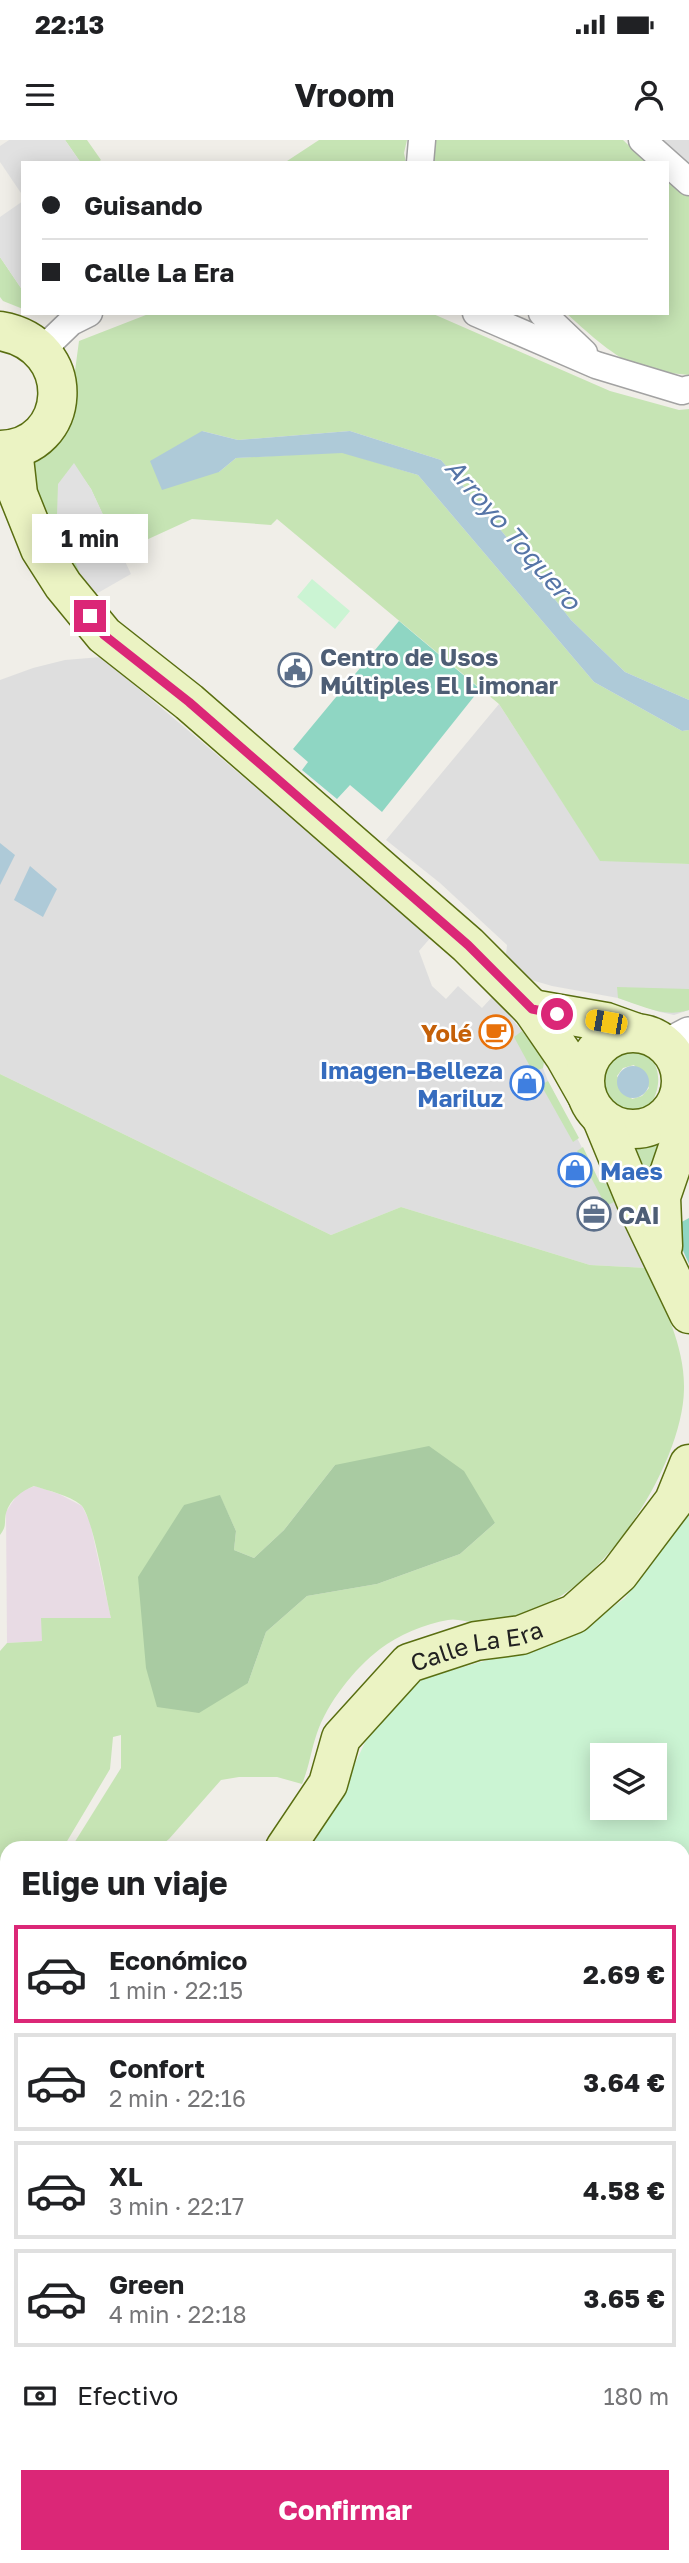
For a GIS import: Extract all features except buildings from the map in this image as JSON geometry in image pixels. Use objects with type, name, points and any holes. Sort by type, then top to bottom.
[{"type":"main road","points":[[0,331],[23,336],[42,350],[53,367],[58,387],[56,408],[47,426],[32,441],[6,449],[18,494],[40,549],[63,585],[104,635],[189,702],[468,945],[532,1009],[565,1057],[594,1107],[618,1127],[635,1130],[652,1126],[669,1114],[676,1102],[673,1055]]},
{"type":"main road","points":[[532,1009],[606,1022],[673,1055]]},
{"type":"main road","points":[[673,1055],[609,1039],[591,1056],[584,1081],[642,1216],[689,1314]]},
{"type":"main road","points":[[663,1258],[662,1197],[679,1144],[673,1055]]},
{"type":"main road","name":"Calle La Era","points":[[290,1841],[328,1784],[341,1738],[409,1662],[476,1641],[521,1635],[574,1614],[618,1574],[674,1502],[689,1464]]},
{"type":"street","points":[[420,161],[422,140]]},
{"type":"street","points":[[642,140],[666,161]]},
{"type":"street","points":[[669,164],[689,182]]},
{"type":"street","points":[[42,350],[71,322],[85,315]]},
{"type":"street","points":[[481,315],[596,365],[682,391],[689,389]]},
{"type":"street","points":[[544,315],[596,365]]},
{"type":"shaded area","points":[[9,140],[65,140],[80,161],[21,161],[21,193],[0,162],[0,146]]},
{"type":"shaded area","points":[[661,140],[689,140],[689,166]]},
{"type":"shaded area","points":[[21,202],[21,288],[0,257],[0,217]]},
{"type":"shaded area","points":[[74,463],[91,489],[131,574],[96,594],[82,579],[57,515],[58,484]]},
{"type":"shaded area","points":[[101,657],[432,936],[419,951],[432,986],[446,999],[458,986],[482,1008],[493,996],[544,1061],[543,1068],[548,1081],[599,1181],[609,1185],[647,1268],[590,1265],[401,1207],[331,1235],[0,1074],[0,680],[65,660]]},
{"type":"shaded area","points":[[499,704],[600,860],[689,864],[689,1010],[674,1015],[618,998],[528,979],[506,955],[507,945],[440,883],[386,840]]},
{"type":"shaded area","points":[[35,1486],[82,1506],[90,1522],[111,1618],[42,1618],[43,1641],[7,1643],[6,1512],[19,1492]]},
{"type":"green space","points":[[65,140],[87,140],[101,160],[80,161]]},
{"type":"green space","points":[[319,140],[407,140],[404,153],[406,161],[287,161]]},
{"type":"green space","points":[[433,140],[623,140],[645,161],[432,161]]},
{"type":"green space","points":[[669,183],[689,195],[689,375],[641,366],[616,355],[568,315],[669,315]]},
{"type":"green space","points":[[0,257],[21,288],[21,308],[3,301],[0,297]]},
{"type":"green space","points":[[146,315],[436,315],[610,391],[679,410],[689,409],[689,700],[625,672],[571,620],[504,534],[441,460],[350,431],[238,440],[202,431],[219,472],[236,458],[342,452],[418,475],[594,682],[682,731],[689,730],[689,864],[600,861],[499,704],[277,519],[271,525],[192,519],[120,552],[91,489],[73,464],[82,579],[45,511],[31,466],[68,423],[79,341]]},
{"type":"green space","points":[[312,579],[350,611],[335,629],[297,597]]},
{"type":"green space","points":[[399,621],[480,689],[382,812],[350,785],[337,799],[302,770],[308,762],[293,749]]},
{"type":"green space","points":[[617,987],[689,989],[689,1010],[670,1013],[645,1007],[618,998]]},
{"type":"green space","points":[[522,1031],[544,1061],[543,1068],[533,1072],[514,1037]]},
{"type":"green space","points":[[630,1049],[647,1056],[656,1068],[658,1083],[654,1098],[645,1110],[634,1117],[620,1116],[606,1103],[599,1086],[607,1063],[621,1052]],"holes":[[[634,1065],[649,1088],[642,1096],[632,1099],[617,1076],[623,1068]]]},
{"type":"green space","points":[[0,1074],[331,1235],[401,1207],[590,1265],[647,1268],[677,1342],[684,1389],[680,1419],[670,1451],[636,1517],[589,1574],[562,1595],[528,1612],[490,1621],[439,1622],[412,1631],[387,1644],[370,1657],[335,1698],[317,1733],[302,1784],[277,1777],[221,1780],[167,1841],[75,1841],[121,1768],[121,1735],[113,1737],[110,1769],[67,1841],[0,1841],[0,1651],[7,1643],[42,1641],[41,1618],[111,1618],[90,1524],[81,1505],[65,1496],[34,1486],[21,1493],[10,1504],[0,1535]],"holes":[[[335,1465],[495,1523],[460,1554],[377,1584],[307,1596],[266,1632],[248,1683],[183,1506],[220,1496],[236,1531],[234,1550],[254,1558],[284,1530]]]},
{"type":"green space","points":[[548,1081],[579,1138],[573,1142],[541,1085]]},
{"type":"green space","points":[[673,1130],[648,1209],[628,1144],[652,1141]]},
{"type":"green space","points":[[583,1147],[599,1181],[609,1185],[616,1201],[606,1206],[577,1151]]},
{"type":"green space","points":[[689,1218],[689,1264],[676,1235],[678,1224]]},
{"type":"green space","points":[[429,1446],[464,1471],[495,1523],[460,1554],[377,1584],[307,1596],[266,1632],[248,1683],[199,1713],[157,1707],[146,1668],[138,1577],[184,1505],[220,1495],[236,1531],[234,1550],[254,1558],[284,1530],[335,1465]]},
{"type":"green space","points":[[689,1504],[689,1841],[315,1841],[377,1717],[424,1678],[573,1636],[625,1598]]},
{"type":"water","points":[[202,431],[238,440],[350,431],[441,460],[504,534],[571,620],[625,672],[689,700],[689,730],[682,731],[594,682],[418,475],[342,453],[236,458],[219,472],[162,490],[150,461]]},
{"type":"water","points":[[0,843],[15,855],[0,885]]},
{"type":"water","points":[[30,866],[57,889],[43,917],[14,900]]},
{"type":"water","points":[[633,1066],[645,1070],[649,1082],[645,1094],[633,1098],[621,1094],[617,1082],[621,1070]]},
{"type":"place","name":"Centro de Usos Múltiples El Limonar","points":[[295,670]]},
{"type":"place","name":"Yolé","points":[[496,1032]]},
{"type":"place","name":"Imagen-Belleza Mariluz","points":[[527,1083]]},
{"type":"place","name":"Maes","points":[[575,1170]]},
{"type":"place","name":"CAI","points":[[594,1214]]},
{"type":"route","points":[[90,616],[104,635],[189,702],[468,945],[532,1009],[557,1014]]},
{"type":"water label","name":"Arroyo Toquero","points":[[513,534]]}]
